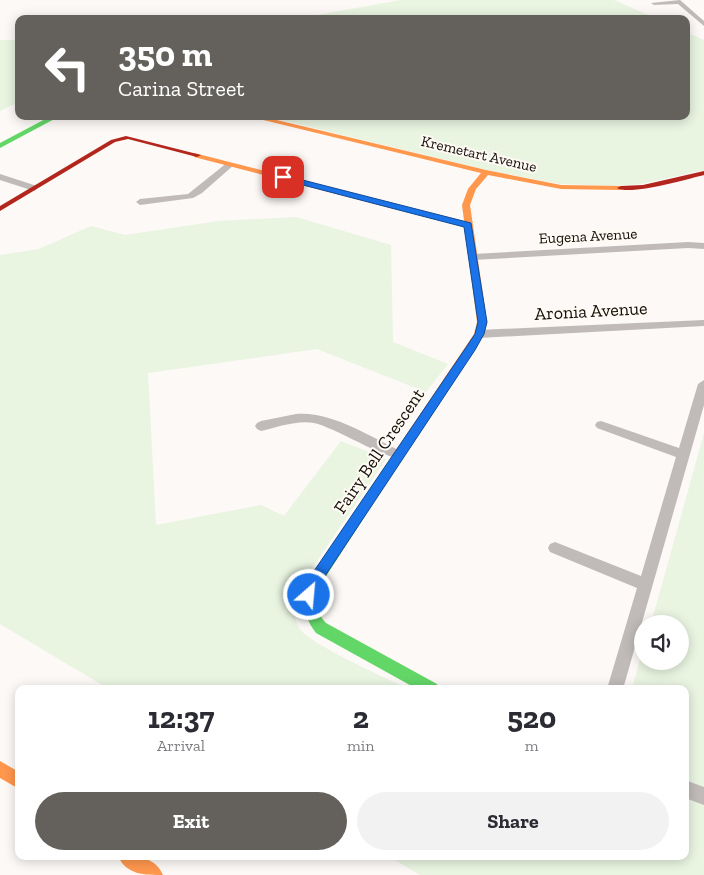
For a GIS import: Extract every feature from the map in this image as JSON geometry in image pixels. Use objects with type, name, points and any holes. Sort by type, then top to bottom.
[{"type":"street","points":[[654,3],[678,1],[704,24]]},
{"type":"street","points":[[0,146],[49,120]]},
{"type":"street","name":"Kremetart Avenue","points":[[267,120],[486,172],[561,187],[598,189],[643,186],[704,173]]},
{"type":"street","points":[[0,210],[113,140],[131,138],[468,225]]},
{"type":"street","points":[[140,202],[190,196],[200,191],[231,164]]},
{"type":"street","points":[[480,334],[482,322],[468,225],[468,197],[486,172]]},
{"type":"street","points":[[0,177],[34,188]]},
{"type":"street","name":"Eugena Avenue","points":[[473,258],[704,246]]},
{"type":"street","name":"Aronia Avenue","points":[[480,334],[704,323]]},
{"type":"street","name":"Fairy Bell Crescent","points":[[425,685],[321,628],[313,619],[309,595],[319,575],[480,334]]},
{"type":"street","points":[[616,685],[704,384]]},
{"type":"street","points":[[261,426],[313,419],[398,455]]},
{"type":"street","points":[[601,425],[683,454]]},
{"type":"street","points":[[555,548],[645,584]]},
{"type":"street","points":[[0,768],[15,779]]},
{"type":"street","points":[[689,790],[704,796]]},
{"type":"street","points":[[133,860],[154,875]]},
{"type":"green space","points":[[401,0],[614,0],[648,15],[317,15]]},
{"type":"green space","points":[[690,34],[704,40],[704,170],[641,184],[615,186],[560,184],[487,170],[281,120],[690,120]]},
{"type":"green space","points":[[0,40],[15,40],[15,104],[0,111]]},
{"type":"green space","points":[[296,217],[391,245],[393,342],[448,364],[426,392],[317,349],[148,373],[156,525],[261,505],[284,516],[341,441],[386,459],[296,592],[294,604],[296,622],[304,633],[330,651],[400,685],[102,685],[0,624],[0,255],[39,249],[91,226],[125,235],[219,221]]},
{"type":"green space","points":[[704,433],[704,875],[420,875],[395,860],[689,860],[689,685],[633,685],[637,670],[689,670],[689,615],[653,615]]},
{"type":"traffic: fast","points":[[0,146],[49,120]]},
{"type":"traffic: fast","points":[[397,207],[468,225]]},
{"type":"traffic: fast","points":[[390,468],[315,582],[310,596],[310,609],[321,628],[425,685]]},
{"type":"traffic: slow","points":[[267,120],[486,172],[561,187],[621,188]]},
{"type":"traffic: slow","points":[[197,155],[397,207]]},
{"type":"traffic: slow","points":[[390,468],[479,334],[482,322],[466,205],[472,189],[486,172]]},
{"type":"traffic: slow","points":[[0,769],[15,778]]},
{"type":"traffic: slow","points":[[133,860],[154,875]]},
{"type":"traffic: jam","points":[[0,209],[113,141],[128,137],[197,155]]},
{"type":"traffic: jam","points":[[621,188],[643,187],[704,173]]},
{"type":"route","points":[[283,177],[468,225],[482,322],[480,334],[472,348],[398,455],[319,575],[309,595]]}]
